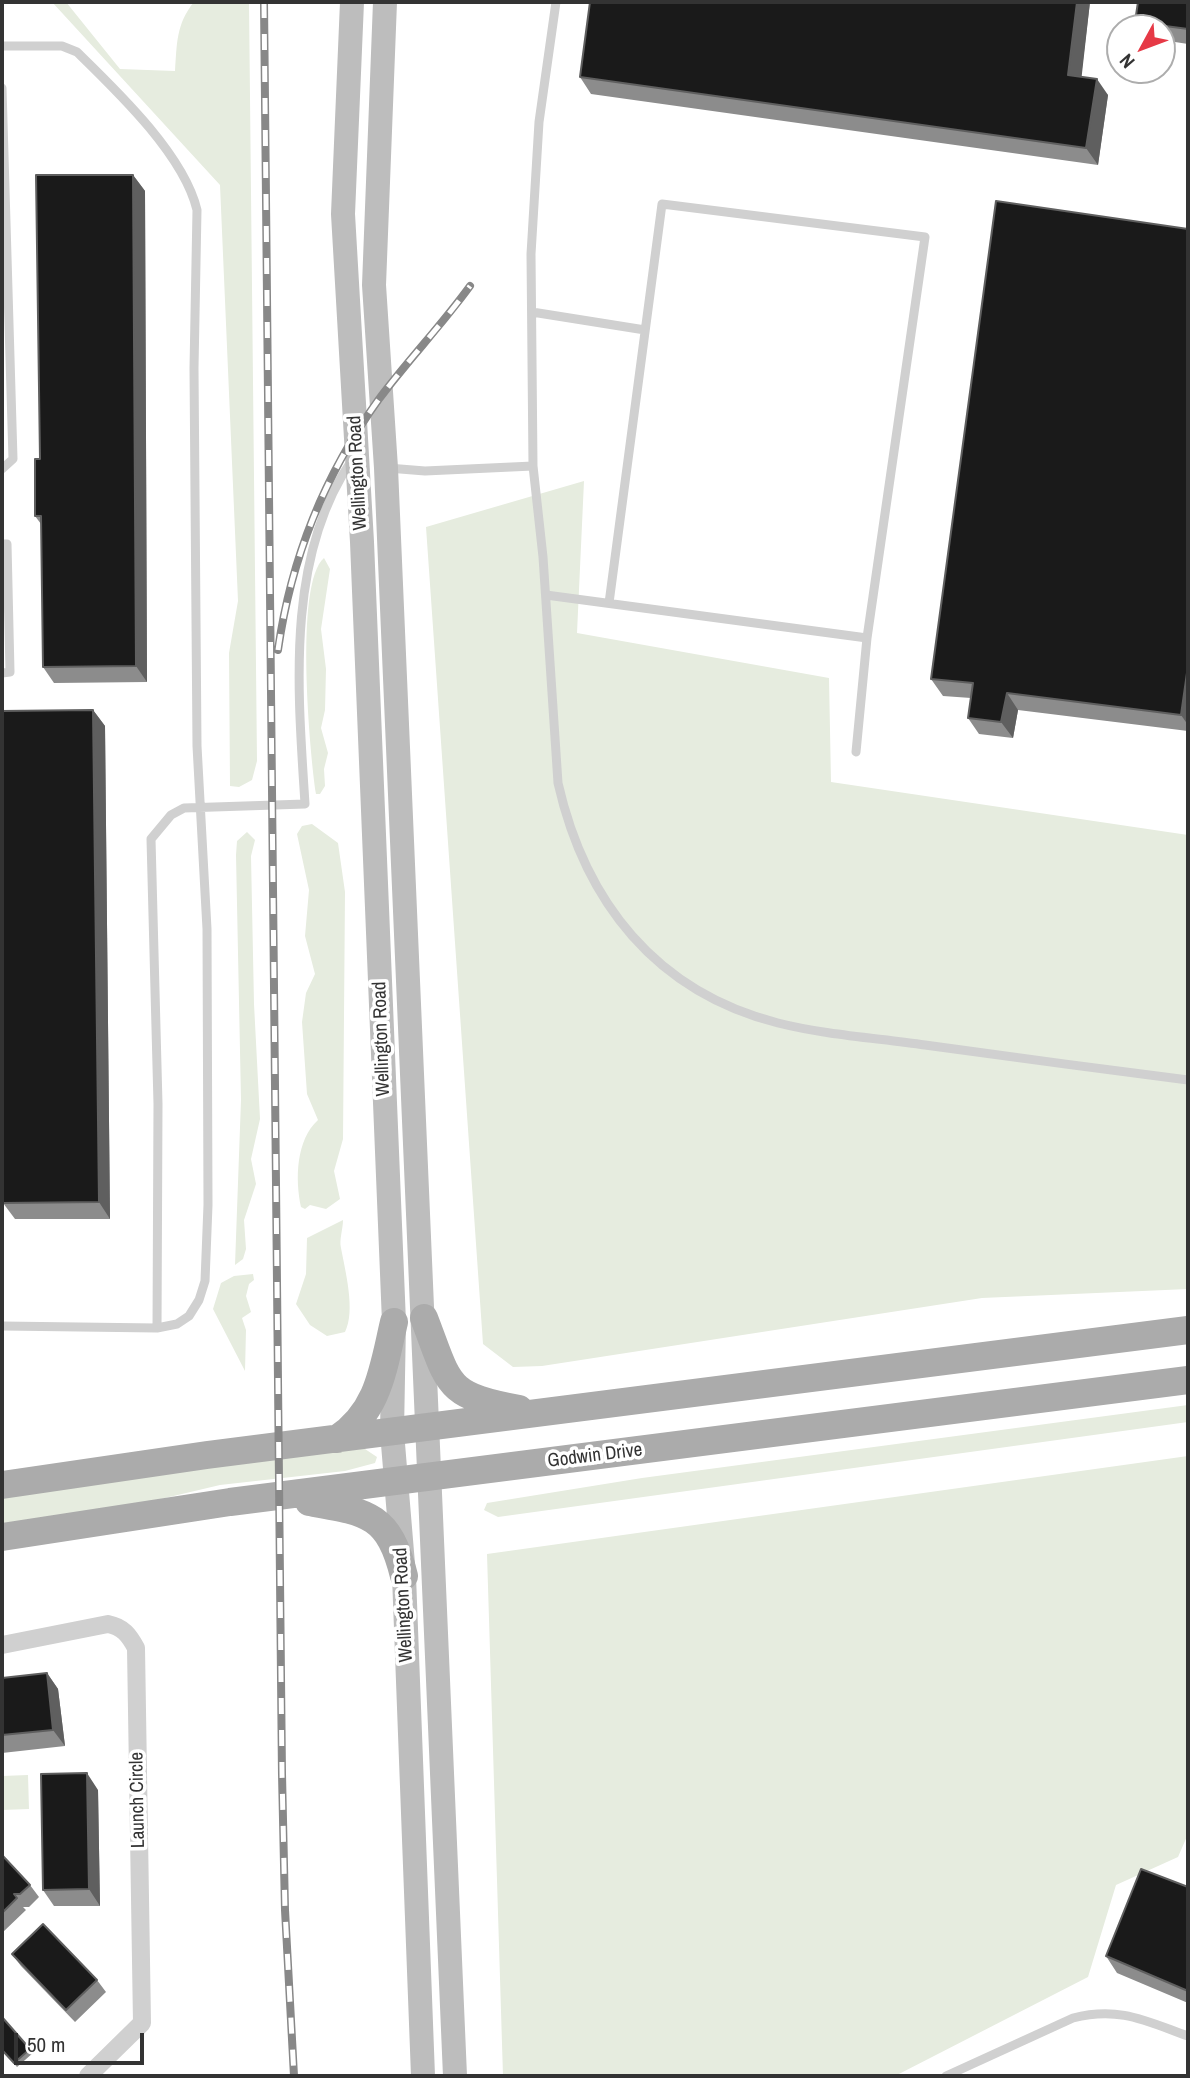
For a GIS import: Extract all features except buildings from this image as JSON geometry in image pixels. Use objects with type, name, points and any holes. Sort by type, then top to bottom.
[{"type":"main road","name":"Wellington Road","points":[[352,2],[344,214],[357,453],[394,1322],[392,1432],[404,1576],[423,2076]]},
{"type":"main road","name":"Wellington Road","points":[[385,2],[374,285],[386,468],[424,1318],[425,1428],[455,2076]]},
{"type":"main road","points":[[424,1318],[449,1382],[461,1392],[539,1413]]},
{"type":"main road","points":[[337,1439],[365,1416],[377,1396],[394,1322]]},
{"type":"main road","points":[[2,1485],[337,1439],[1188,1330]]},
{"type":"main road","name":"Godwin Drive","points":[[2,1537],[429,1477],[1188,1381]]},
{"type":"main road","points":[[278,1497],[354,1509],[372,1517],[393,1539],[404,1576]]},
{"type":"street","name":"Launch Circle","points":[[2,1645],[108,1624],[117,1626],[129,1635],[136,1648],[142,2023],[88,2076]]},
{"type":"lane","points":[[556,2],[533,195],[533,466],[546,595],[555,762],[565,816],[591,878],[612,912],[652,957],[677,978],[740,1011],[815,1031],[1188,1080]]},
{"type":"lane","points":[[2,46],[62,46],[78,52],[167,149],[192,189],[197,210],[194,368],[200,807],[207,943],[208,1205],[205,1281],[200,1300],[189,1316],[177,1324],[157,1328],[2,1326]]},
{"type":"lane","points":[[2,88],[13,459],[2,468]]},
{"type":"lane","points":[[609,603],[662,204],[925,237],[867,638],[856,752]]},
{"type":"lane","points":[[532,312],[645,330]]},
{"type":"lane","points":[[157,1328],[158,1091],[154,897],[149,850],[155,830],[171,815],[184,808],[305,804],[300,694],[305,595],[334,487],[357,453]]},
{"type":"lane","points":[[386,468],[425,471],[533,466]]},
{"type":"lane","points":[[2,544],[7,544],[10,672],[2,673]]},
{"type":"lane","points":[[546,595],[867,638]]},
{"type":"lane","points":[[946,2076],[1073,2018],[1092,2013],[1131,2015],[1188,2036]]},
{"type":"shaded area","points":[[52,2],[66,2],[120,69],[175,71],[181,26],[194,2],[249,2],[257,761],[252,780],[239,787],[230,786],[229,653],[238,601],[220,185]]},
{"type":"shaded area","points":[[584,481],[577,633],[829,678],[831,782],[1188,835],[1188,1289],[982,1298],[542,1366],[513,1367],[483,1344],[426,527]]},
{"type":"shaded area","points":[[324,558],[330,569],[321,629],[326,669],[325,710],[321,728],[328,753],[324,769],[325,786],[320,794],[316,794],[310,744],[307,633],[309,600],[315,574]]},
{"type":"shaded area","points":[[312,824],[338,843],[345,892],[343,1139],[334,1171],[340,1199],[326,1209],[310,1205],[305,1209],[301,1207],[298,1184],[301,1149],[305,1138],[318,1120],[307,1094],[302,1022],[306,993],[315,974],[305,936],[309,890],[297,834],[302,826]]},
{"type":"shaded area","points":[[247,832],[255,840],[251,856],[260,1119],[251,1159],[256,1184],[244,1220],[246,1249],[243,1259],[235,1265],[241,1100],[236,855],[237,841]]},
{"type":"shaded area","points":[[343,1220],[341,1245],[350,1313],[345,1332],[327,1336],[310,1325],[296,1304],[306,1274],[307,1238]]},
{"type":"shaded area","points":[[253,1274],[254,1280],[249,1284],[246,1296],[251,1312],[242,1318],[246,1330],[245,1371],[213,1309],[221,1283],[234,1276]]},
{"type":"shaded area","points":[[1188,1405],[1188,1422],[498,1517],[484,1510],[487,1503],[642,1478]]},
{"type":"shaded area","points":[[359,1445],[377,1457],[375,1463],[345,1471],[220,1485],[127,1507],[2,1527],[2,1495]]},
{"type":"shaded area","points":[[1188,1456],[1188,1834],[1178,1857],[1116,1885],[1088,1977],[895,2076],[503,2076],[487,1554]]},
{"type":"shaded area","points":[[28,1775],[29,1809],[2,1810],[2,1776]]},
{"type":"railway","points":[[264,2],[282,1774],[285,1910],[294,2076]]},
{"type":"railway","points":[[278,650],[301,550],[342,457],[379,399],[470,286]]}]
